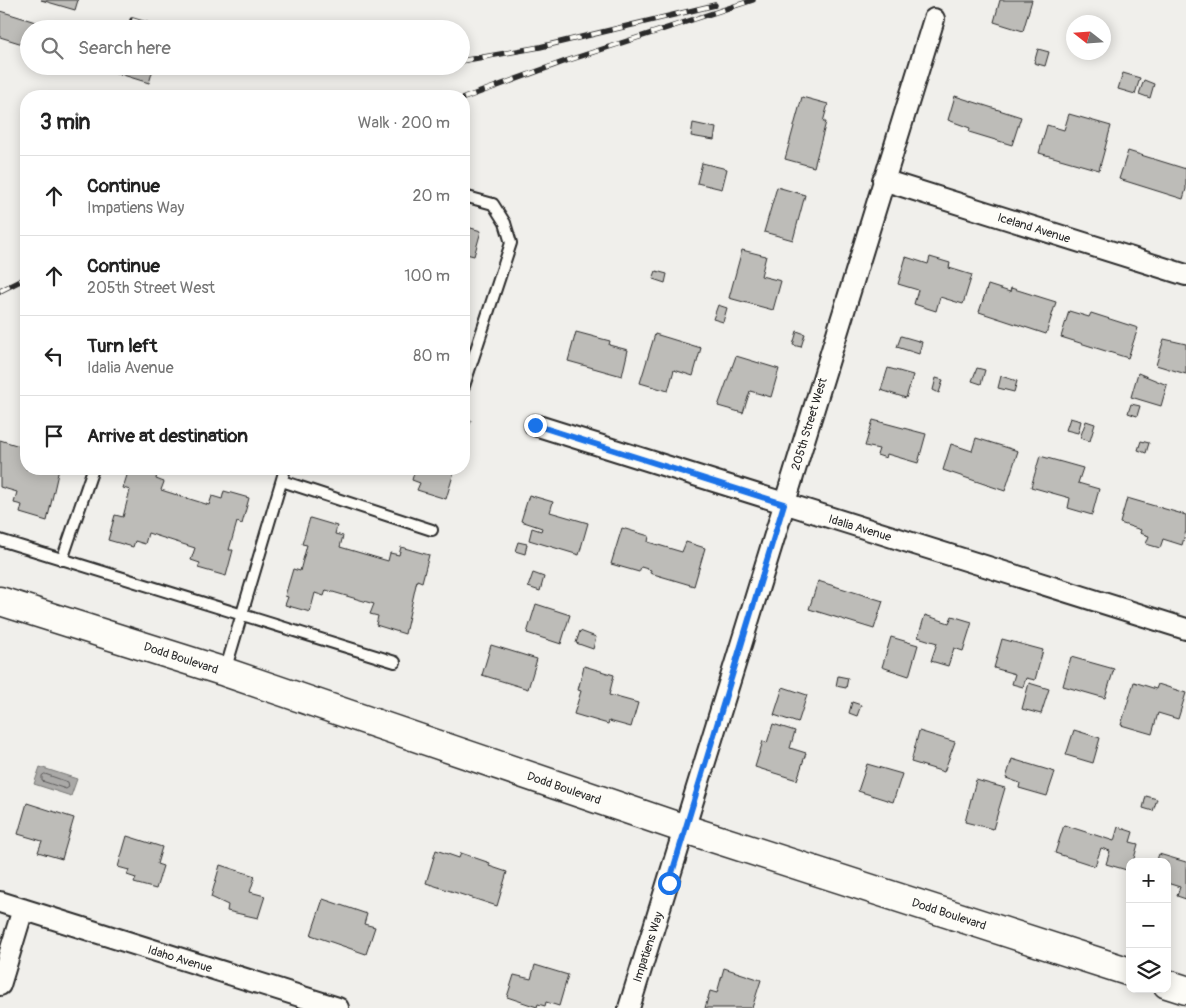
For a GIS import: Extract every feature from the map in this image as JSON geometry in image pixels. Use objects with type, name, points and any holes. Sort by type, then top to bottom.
[{"type":"main road","name":"Dodd Boulevard","points":[[0,601],[225,672],[685,830],[1126,971]]},
{"type":"main road","points":[[1171,985],[1186,990]]},
{"type":"street","name":"205th Street West","points":[[685,830],[934,19]]},
{"type":"street","name":"Iceland Avenue","points":[[883,180],[1186,275]]},
{"type":"street","name":"Idalia Avenue","points":[[535,425],[1186,629]]},
{"type":"street","name":"Impatiens Way","points":[[629,1008],[685,830]]},
{"type":"street","name":"Idaho Avenue","points":[[0,902],[338,1008]]},
{"type":"street","points":[[0,985],[23,909]]},
{"type":"lane","points":[[470,198],[493,204],[505,222],[511,243],[470,368]]},
{"type":"lane","points":[[62,560],[91,475]]},
{"type":"lane","points":[[225,672],[284,475]]},
{"type":"lane","points":[[282,481],[432,530]]},
{"type":"lane","points":[[0,540],[395,662]]},
{"type":"water","points":[[40,767],[77,779],[71,796],[34,784]]},
{"type":"building","points":[[41,0],[78,0],[75,10]]},
{"type":"building","points":[[1000,0],[1032,0],[1023,31],[994,22]]},
{"type":"building","points":[[0,11],[29,20],[20,20],[20,43],[0,37]]},
{"type":"building","points":[[1038,49],[1049,52],[1045,66],[1034,63]]},
{"type":"building","points":[[1123,73],[1140,78],[1135,94],[1118,89]]},
{"type":"building","points":[[123,75],[151,75],[149,83]]},
{"type":"building","points":[[1144,80],[1154,84],[1150,98],[1139,94]]},
{"type":"building","points":[[955,96],[1021,117],[1012,145],[969,132],[970,128],[948,120]]},
{"type":"building","points":[[802,97],[828,104],[823,122],[826,122],[814,167],[785,159]]},
{"type":"building","points":[[1069,114],[1111,126],[1099,170],[1039,153],[1047,125],[1064,130]]},
{"type":"building","points":[[693,123],[716,128],[714,140],[691,136]]},
{"type":"building","points":[[1128,151],[1186,169],[1186,189],[1183,199],[1119,179]]},
{"type":"building","points":[[702,163],[727,169],[722,189],[697,183]]},
{"type":"building","points":[[777,187],[805,195],[793,240],[764,232]]},
{"type":"building","points":[[470,228],[481,231],[474,256],[470,255]]},
{"type":"building","points":[[742,250],[766,256],[761,276],[781,281],[773,310],[729,298]]},
{"type":"building","points":[[906,257],[928,264],[930,257],[950,263],[949,268],[972,275],[963,304],[940,297],[936,311],[914,304],[918,290],[898,284]]},
{"type":"building","points":[[656,271],[667,274],[665,283],[653,279]]},
{"type":"building","points":[[988,285],[1010,292],[1011,288],[1056,302],[1046,334],[979,312]]},
{"type":"building","points":[[718,305],[727,308],[723,322],[713,319]]},
{"type":"building","points":[[1069,311],[1089,317],[1091,313],[1138,328],[1128,358],[1061,337]]},
{"type":"building","points":[[797,331],[805,334],[801,347],[793,345]]},
{"type":"building","points":[[576,332],[610,341],[609,345],[628,350],[622,376],[568,361]]},
{"type":"building","points":[[655,334],[701,348],[693,376],[674,370],[668,391],[640,383]]},
{"type":"building","points":[[901,336],[922,342],[919,354],[897,347]]},
{"type":"building","points":[[1164,339],[1186,344],[1186,374],[1156,365]]},
{"type":"building","points":[[736,356],[779,369],[771,397],[750,391],[743,413],[718,406]]},
{"type":"building","points":[[888,368],[913,375],[906,398],[881,390]]},
{"type":"building","points":[[977,368],[985,370],[981,384],[972,381]]},
{"type":"building","points":[[1138,373],[1167,385],[1161,406],[1131,397]]},
{"type":"building","points":[[1001,376],[1017,381],[1014,392],[998,388]]},
{"type":"building","points":[[936,378],[943,380],[939,393],[933,390]]},
{"type":"building","points":[[1131,404],[1140,406],[1137,416],[1128,413]]},
{"type":"building","points":[[1070,418],[1081,421],[1078,433],[1066,430]]},
{"type":"building","points":[[873,420],[926,434],[918,463],[887,454],[886,458],[877,455],[879,449],[865,446]]},
{"type":"building","points":[[1086,421],[1095,424],[1090,441],[1080,438]]},
{"type":"building","points":[[976,438],[1018,451],[1005,491],[943,470],[951,444],[972,451]]},
{"type":"building","points":[[0,440],[20,446],[20,475],[58,475],[47,521],[20,513],[22,505],[14,503],[17,492],[0,487]]},
{"type":"building","points":[[1141,441],[1149,443],[1146,453],[1138,450]]},
{"type":"building","points":[[1040,456],[1083,468],[1078,483],[1099,489],[1092,515],[1068,508],[1070,498],[1031,487]]},
{"type":"building","points":[[127,475],[157,475],[156,479],[164,482],[161,490],[209,505],[212,496],[222,499],[224,491],[249,498],[242,524],[237,522],[229,550],[233,550],[226,576],[198,568],[200,563],[191,560],[195,548],[148,533],[145,544],[135,541],[133,547],[108,540],[115,515],[123,517],[130,490],[123,488]]},
{"type":"building","points":[[413,475],[453,475],[446,499],[417,490],[420,483],[412,480]]},
{"type":"building","points":[[529,495],[553,502],[550,512],[588,523],[579,555],[529,540],[532,528],[541,531],[542,528],[521,521]]},
{"type":"building","points":[[1127,498],[1186,515],[1186,531],[1182,545],[1163,539],[1160,548],[1146,544],[1149,536],[1140,533],[1141,530],[1120,523]]},
{"type":"building","points":[[310,518],[337,526],[335,534],[343,536],[340,547],[388,561],[390,553],[399,555],[401,547],[429,555],[422,582],[417,580],[405,634],[376,625],[378,616],[370,614],[374,604],[326,590],[324,596],[315,593],[310,612],[285,605],[288,597],[285,596],[293,569],[300,571],[307,545],[302,544]]},
{"type":"building","points":[[622,528],[649,536],[648,542],[682,552],[686,542],[705,548],[694,586],[650,573],[651,570],[641,567],[639,572],[611,564]]},
{"type":"building","points":[[518,542],[527,544],[525,554],[515,551]]},
{"type":"building","points":[[533,573],[544,577],[540,591],[528,587]]},
{"type":"building","points":[[818,581],[883,601],[874,629],[809,609]]},
{"type":"building","points":[[536,604],[570,615],[561,644],[527,633]]},
{"type":"building","points":[[925,615],[949,623],[952,616],[972,622],[963,651],[954,648],[948,666],[931,661],[937,643],[918,637]]},
{"type":"building","points":[[580,631],[596,637],[593,649],[576,643]]},
{"type":"building","points":[[891,637],[918,645],[909,676],[882,667]]},
{"type":"building","points":[[1002,639],[1043,650],[1035,680],[1026,678],[1023,687],[1012,684],[1015,674],[994,668]]},
{"type":"building","points":[[491,645],[537,659],[528,689],[482,675]]},
{"type":"building","points":[[1071,657],[1114,669],[1105,698],[1063,686]]},
{"type":"building","points":[[584,666],[614,675],[609,695],[638,703],[631,727],[609,721],[608,724],[574,714],[581,691],[578,690]]},
{"type":"building","points":[[838,676],[848,678],[846,688],[836,686]]},
{"type":"building","points":[[1134,682],[1156,689],[1158,684],[1186,693],[1178,719],[1158,713],[1152,734],[1121,725]]},
{"type":"building","points":[[1029,683],[1049,689],[1041,714],[1022,709]]},
{"type":"building","points":[[783,687],[807,695],[798,723],[774,715]]},
{"type":"building","points":[[852,702],[861,705],[857,716],[849,713]]},
{"type":"building","points":[[773,724],[795,731],[790,748],[806,753],[797,780],[755,767],[763,741],[767,743]]},
{"type":"building","points":[[1074,730],[1100,738],[1093,763],[1066,755]]},
{"type":"building","points":[[919,731],[955,742],[944,772],[911,762]]},
{"type":"building","points":[[1012,759],[1055,772],[1047,796],[1019,788],[1020,783],[1006,778]]},
{"type":"building","points":[[867,764],[902,774],[893,802],[858,791]]},
{"type":"building","points":[[976,780],[1005,788],[993,829],[965,822]]},
{"type":"building","points":[[1146,796],[1157,799],[1153,811],[1143,808]]},
{"type":"building","points":[[27,803],[74,818],[62,859],[38,852],[42,841],[18,834]]},
{"type":"building","points":[[1064,825],[1114,841],[1118,827],[1133,832],[1130,842],[1138,844],[1134,858],[1126,858],[1126,870],[1106,864],[1110,851],[1101,848],[1095,866],[1055,853]]},
{"type":"building","points":[[127,836],[162,847],[157,864],[163,866],[156,889],[134,883],[136,878],[127,875],[129,870],[118,867]]},
{"type":"building","points":[[436,850],[459,858],[461,853],[490,863],[489,866],[507,872],[497,906],[426,883]]},
{"type":"building","points":[[1159,854],[1186,862],[1186,899],[1177,896],[1180,887],[1171,884],[1171,858],[1158,858]]},
{"type":"building","points":[[220,865],[255,876],[250,892],[265,896],[258,918],[227,911],[228,905],[211,897]]},
{"type":"building","points":[[323,899],[367,914],[364,924],[375,927],[366,954],[311,935]]},
{"type":"building","points":[[535,965],[568,975],[559,1006],[546,1002],[545,1006],[538,1004],[537,1007],[507,997],[514,975],[531,979]]},
{"type":"building","points":[[724,968],[761,980],[752,1008],[705,1008],[710,991],[717,993]]},
{"type":"railway","points":[[470,96],[566,61],[753,0]]},
{"type":"railway","points":[[470,59],[540,47],[715,5]]},
{"type":"railway","points":[[0,291],[20,281]]},
{"type":"route","points":[[535,425],[784,504],[669,883]]}]
